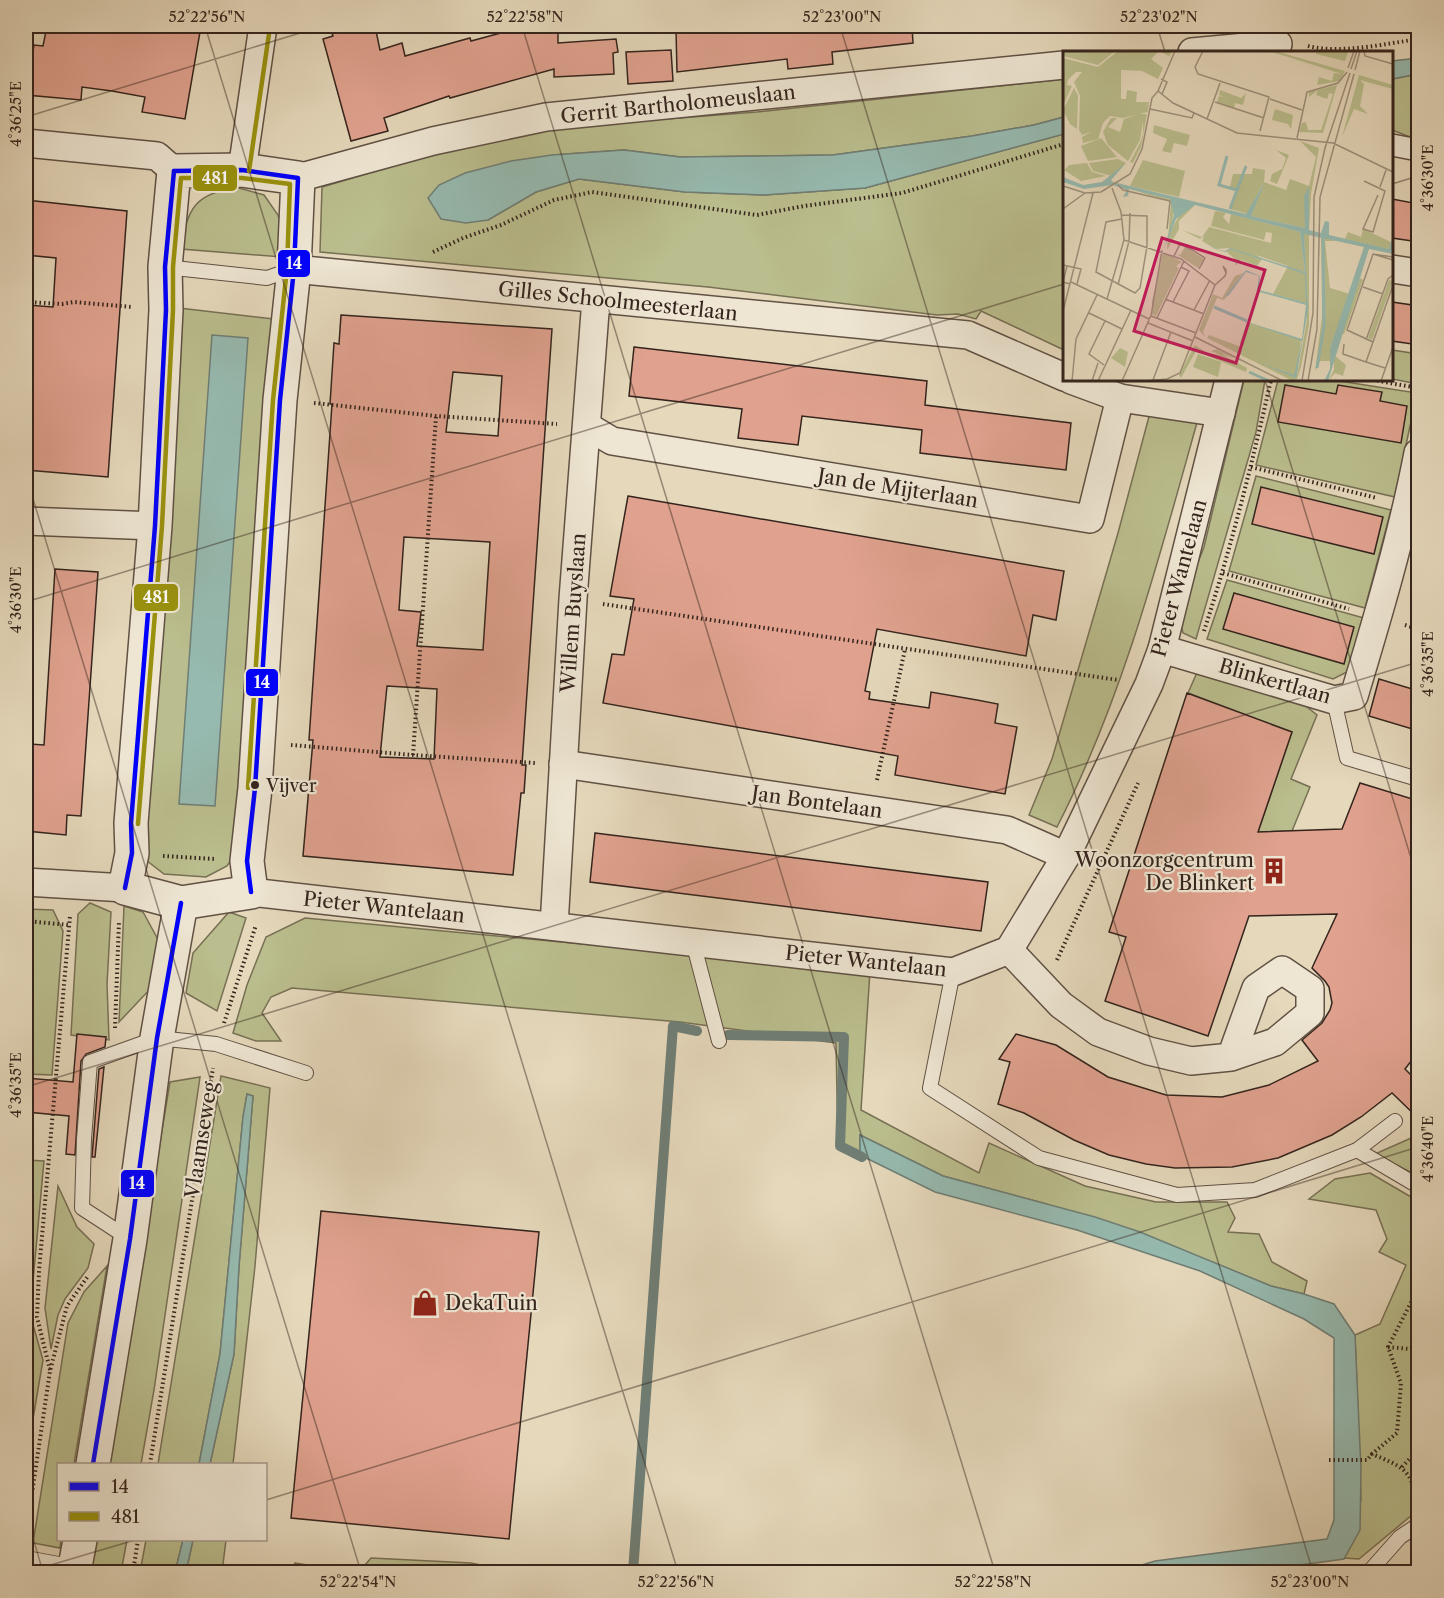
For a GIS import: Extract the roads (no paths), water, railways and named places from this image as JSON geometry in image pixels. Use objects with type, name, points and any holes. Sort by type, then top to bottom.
[{"type":"street","points":[[242,170],[263,26]]},
{"type":"street","points":[[1200,51],[1277,41]]},
{"type":"street","name":"Gerrit Bartholomeuslaan","points":[[298,178],[433,141],[546,117],[1063,65]]},
{"type":"street","points":[[26,143],[157,156],[174,171],[242,170],[298,178],[294,269],[280,400],[249,877],[181,903],[125,888],[26,882]]},
{"type":"street","points":[[1393,145],[1419,150]]},
{"type":"street","points":[[125,888],[132,853],[131,823],[155,526],[166,310],[165,267],[174,171]]},
{"type":"street","name":"Gilles Schoolmeesterlaan","points":[[294,269],[968,335],[1063,376]]},
{"type":"street","points":[[1393,269],[1419,273]]},
{"type":"street","name":"Willem Buyslaan","points":[[554,926],[573,599],[596,299]]},
{"type":"street","points":[[1075,381],[1120,393],[1221,413]]},
{"type":"street","name":"Pieter Wantelaan","points":[[249,877],[554,926],[953,972],[1009,950],[1066,856],[1149,684],[1162,649],[1229,381]]},
{"type":"street","name":"Jan de Mijterlaan","points":[[586,426],[612,441],[1090,519],[1120,393]]},
{"type":"street","name":"Blinkertlaan","points":[[1162,649],[1334,700],[1353,696],[1378,617],[1408,506],[1419,453]]},
{"type":"street","points":[[26,521],[155,526]]},
{"type":"street","name":"Jan Bontelaan","points":[[563,764],[1007,830],[1066,856]]},
{"type":"street","points":[[93,1463],[130,1239],[157,1038],[181,903]]},
{"type":"street","points":[[1009,950],[1061,1005],[1098,1032],[1149,1051],[1191,1061],[1231,1057]]},
{"type":"lane","name":"Gilles Schoolmeesterlaan","points":[[165,267],[267,278],[294,269]]},
{"type":"lane","points":[[1334,700],[1347,758],[1419,779]]},
{"type":"lane","points":[[693,942],[719,1041]]},
{"type":"lane","points":[[953,972],[930,1088],[1039,1158],[1177,1195],[1255,1190],[1357,1150],[1395,1121]]},
{"type":"lane","points":[[130,1239],[82,1208],[90,1062],[157,1038],[216,1044],[306,1073]]},
{"type":"lane","points":[[1357,1150],[1419,1186]]},
{"type":"lane","points":[[1369,1572],[1400,1537],[1418,1526]]},
{"type":"lane","points":[[26,1558],[77,1560]]},
{"type":"water","points":[[1418,58],[1418,74],[1393,79],[1393,61]]},
{"type":"water","points":[[1063,117],[1063,134],[865,188],[764,195],[685,192],[579,179],[536,192],[488,220],[466,223],[441,219],[428,198],[439,185],[465,173],[511,161],[552,155],[624,150],[680,157],[833,155],[1034,125]]},
{"type":"water","points":[[212,335],[248,338],[215,806],[179,804]]},
{"type":"water","points":[[247,1094],[253,1096],[234,1354],[210,1463],[199,1463],[220,1354]]},
{"type":"water","points":[[860,1135],[943,1176],[1095,1217],[1140,1232],[1271,1286],[1334,1304],[1355,1335],[1361,1469],[1360,1530],[1344,1559],[1249,1572],[1136,1572],[1142,1565],[1155,1561],[1327,1539],[1334,1520],[1334,1338],[1304,1319],[1200,1271],[1077,1230],[935,1192],[860,1155]]},
{"type":"water","points":[[183,1541],[193,1541],[186,1572],[175,1572]]},
{"type":"waterway","points":[[633,1572],[673,1026],[697,1031]]},
{"type":"waterway","points":[[728,1035],[844,1037],[840,1146],[862,1157]]},
{"type":"place","name":"Vijver","points":[[255,785]]},
{"type":"place","name":"Woonzorgcentrum De Blinkert","points":[[1274,871]]},
{"type":"place","name":"DekaTuin","points":[[425,1303]]}]
